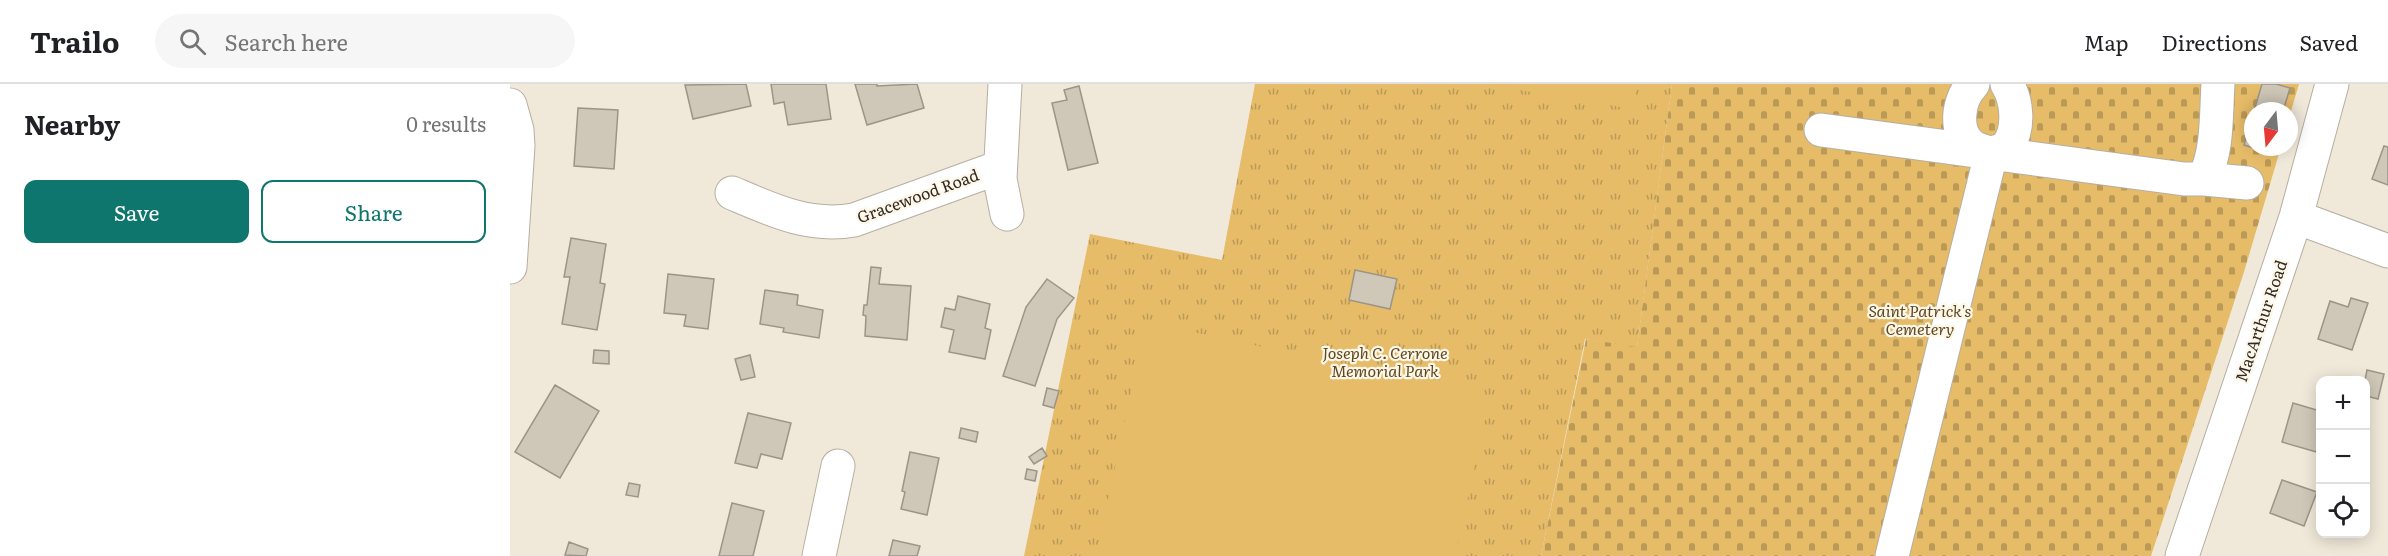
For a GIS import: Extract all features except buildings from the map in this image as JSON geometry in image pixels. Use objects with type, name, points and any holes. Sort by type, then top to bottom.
[{"type":"street","name":"Gracewood Road","points":[[1005,84],[1000,167],[1001,192],[1007,214]]},
{"type":"street","points":[[1973,84],[1963,97],[1960,124],[1966,140],[1973,147],[1991,154]]},
{"type":"street","points":[[1892,556],[1991,154],[2007,145],[2013,132],[2016,113],[2012,92],[2007,84]]},
{"type":"street","points":[[2204,179],[2211,162],[2214,143],[2218,84]]},
{"type":"street","name":"MacArthur Road","points":[[2182,556],[2296,217],[2332,84]]},
{"type":"street","points":[[510,105],[517,130],[518,146],[510,267]]},
{"type":"street","points":[[1821,130],[2184,179],[2247,183]]},
{"type":"street","name":"Gracewood Road","points":[[732,194],[802,220],[837,223],[854,220],[1000,167]]},
{"type":"street","points":[[2296,217],[2388,251]]},
{"type":"street","points":[[819,556],[838,466]]},
{"type":"green space","name":"Joseph C. Cerrone Memorial Park","points":[[1255,84],[1672,84],[1637,348],[1585,339],[1541,556],[1024,556],[1090,234],[1222,260]]},
{"type":"green space","points":[[1483,84],[1637,84],[1633,109]]},
{"type":"green space","name":"Saint Patrick's Cemetery","points":[[1672,84],[2299,84],[2294,102],[2244,102],[2244,156],[2278,156],[2244,272],[2151,556],[1541,556],[1586,339],[1637,347]]},
{"type":"green space","points":[[1146,322],[1490,396],[1455,556],[1096,556]]}]
